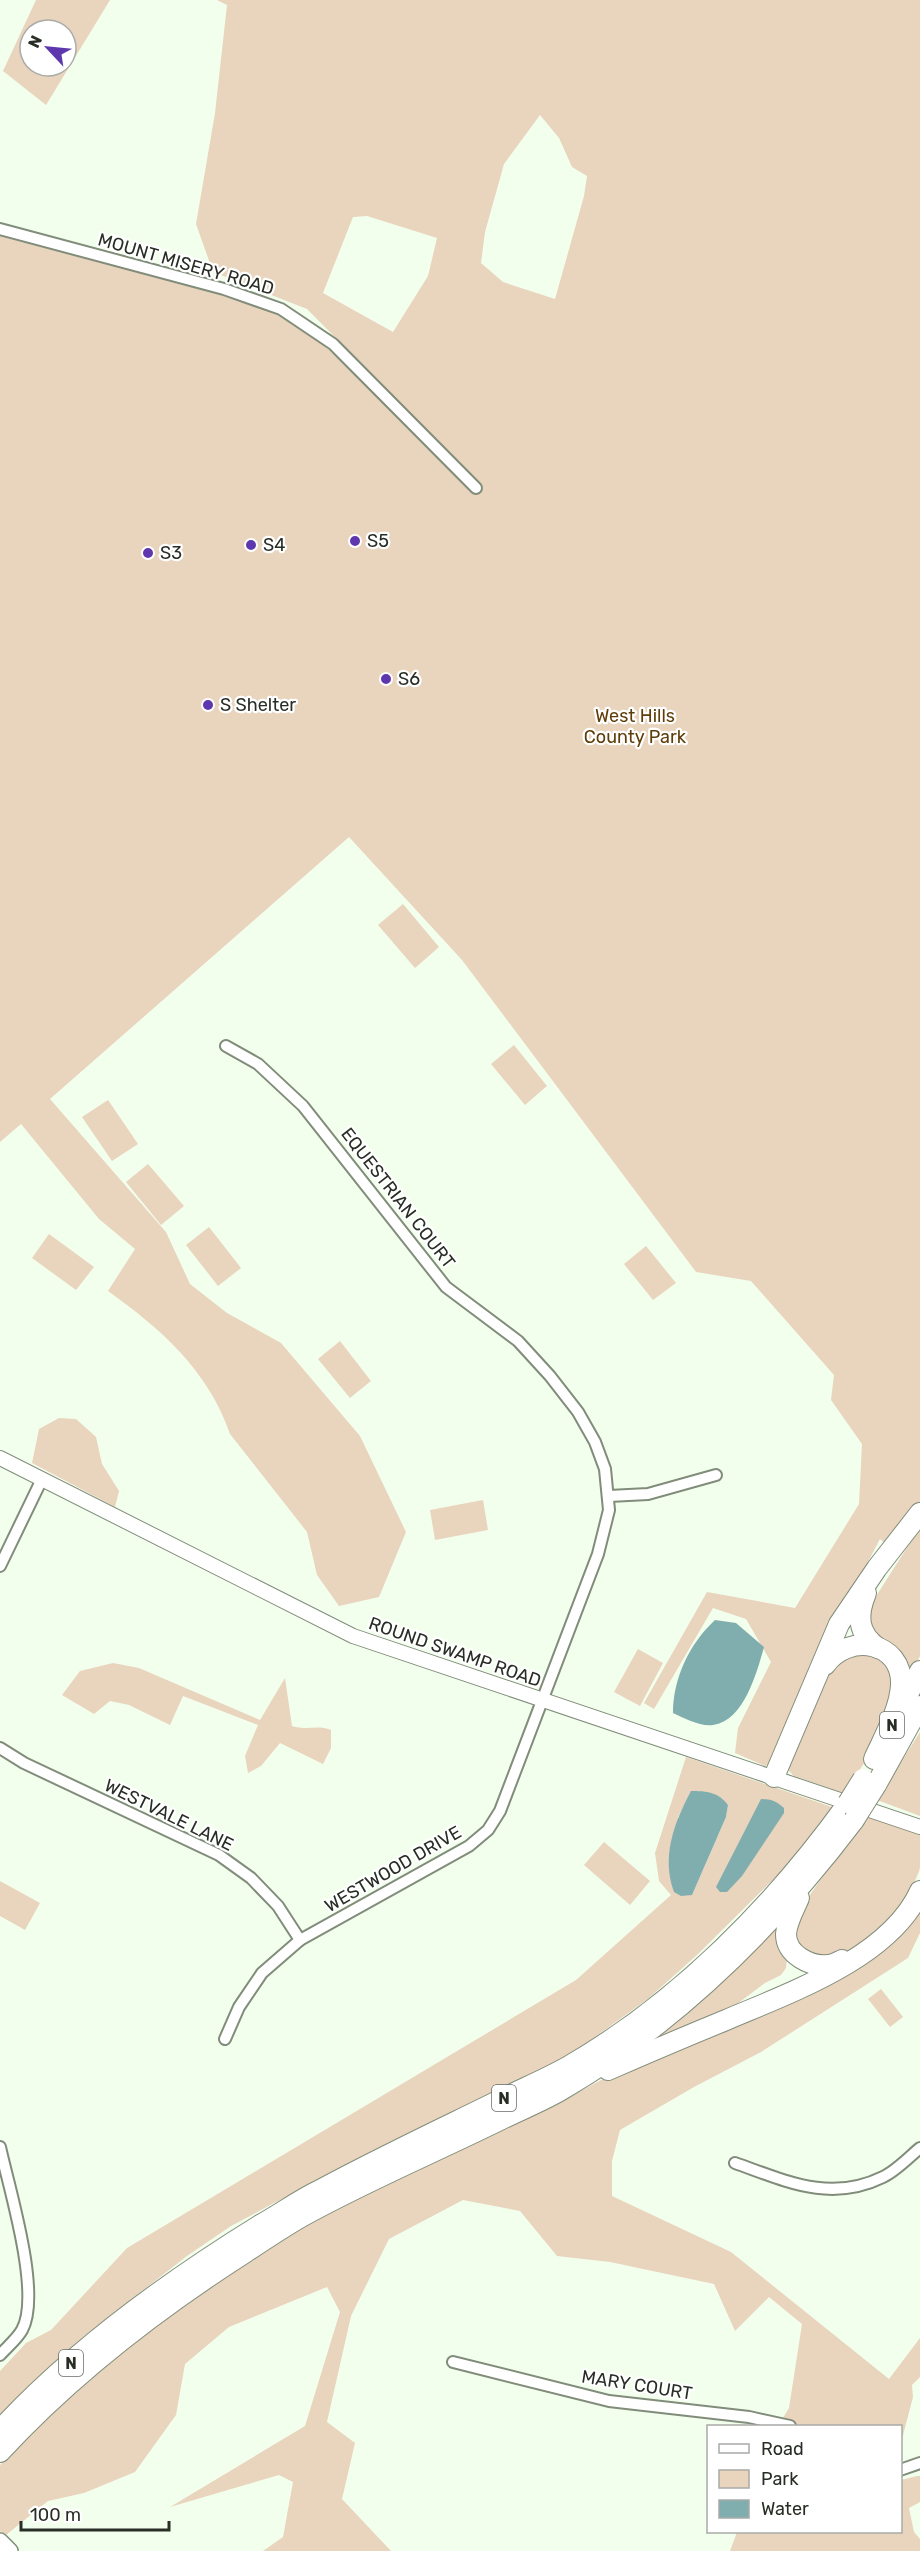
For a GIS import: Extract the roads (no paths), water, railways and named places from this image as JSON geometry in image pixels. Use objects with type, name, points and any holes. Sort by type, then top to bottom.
[{"type":"highway","points":[[774,1777],[839,1624],[876,1568],[920,1513]]},
{"type":"highway","points":[[874,1759],[901,1687],[899,1669],[895,1662],[866,1636],[860,1626],[859,1614],[876,1568]]},
{"type":"highway","points":[[811,1688],[829,1660],[843,1649],[857,1644],[878,1648]]},
{"type":"highway","name":"N","points":[[870,1782],[874,1759],[920,1671]]},
{"type":"highway","name":"N","points":[[0,2452],[32,2417],[75,2377],[183,2292],[301,2217],[562,2090],[631,2044],[686,2003],[740,1954],[817,1869],[845,1820],[920,1706]]},
{"type":"highway","name":"N","points":[[0,2430],[24,2405],[125,2315],[219,2250],[318,2190],[569,2066],[635,2021],[696,1973],[753,1919],[845,1820]]},
{"type":"highway","points":[[817,1869],[789,1918],[786,1937],[800,1959],[829,1965],[857,1952],[878,1935],[897,1916],[920,1880]]},
{"type":"highway","points":[[562,2090],[764,2003],[859,1956],[895,1925],[920,1891]]},
{"type":"main road","points":[[0,2541],[10,2551]]},
{"type":"street","name":"MOUNT MISERY ROAD","points":[[0,229],[224,290],[281,309],[333,344],[476,488]]},
{"type":"street","name":"EQUESTRIAN COURT","points":[[226,1046],[258,1064],[303,1106],[446,1287],[518,1341],[578,1412],[595,1442],[605,1469],[609,1510],[598,1554],[542,1701]]},
{"type":"street","name":"ROUND SWAMP ROAD","points":[[0,1458],[353,1636],[920,1827]]},
{"type":"street","points":[[609,1496],[648,1494],[716,1475]]},
{"type":"street","points":[[0,1566],[42,1479]]},
{"type":"street","name":"WESTWOOD DRIVE","points":[[225,2039],[239,2007],[262,1973],[300,1940],[469,1846],[488,1830],[500,1811],[542,1701]]},
{"type":"street","name":"WESTVALE LANE","points":[[0,1748],[24,1763],[219,1855],[254,1881],[278,1906],[300,1940]]},
{"type":"street","points":[[0,2147],[15,2211],[30,2298],[28,2314],[22,2331],[0,2355]]},
{"type":"street","points":[[735,2163],[818,2190],[837,2190],[860,2186],[885,2177],[920,2148]]},
{"type":"street","name":"MARY COURT","points":[[453,2362],[609,2401],[744,2417],[787,2425]]},
{"type":"street","points":[[902,2469],[920,2463]]},
{"type":"water","points":[[715,1620],[736,1623],[764,1647],[753,1682],[741,1705],[724,1722],[703,1725],[673,1713],[674,1700],[679,1675],[690,1651]]},
{"type":"water","points":[[691,1791],[712,1793],[728,1805],[726,1817],[692,1895],[681,1896],[674,1892],[670,1879],[669,1853],[679,1815]]},
{"type":"water","points":[[761,1799],[771,1800],[778,1804],[784,1808],[784,1813],[742,1876],[727,1892],[720,1892],[716,1887]]},
{"type":"place","name":"S5","points":[[355,541]]},
{"type":"place","name":"S4","points":[[251,545]]},
{"type":"place","name":"S3","points":[[148,553]]},
{"type":"place","name":"S6","points":[[386,679]]},
{"type":"place","name":"S Shelter","points":[[208,705]]},
{"type":"park label","name":"West Hills County Park","points":[[635,726]]}]
